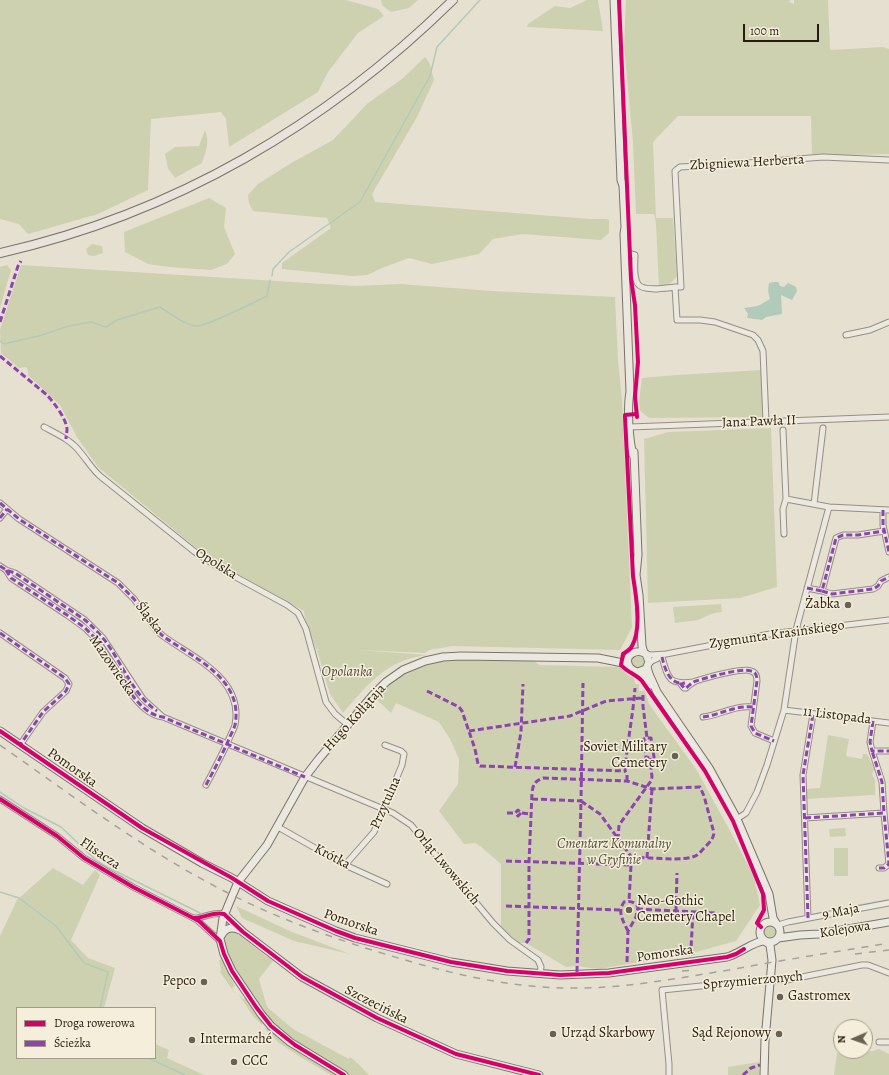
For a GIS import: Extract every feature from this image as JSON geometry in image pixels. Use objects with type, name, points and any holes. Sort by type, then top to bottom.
[{"type":"main road","points":[[0,253],[71,235],[123,216],[169,197],[231,167],[294,129],[341,97],[404,46],[454,0]]},
{"type":"street","points":[[614,0],[621,180],[623,186],[625,227],[624,252],[630,372],[629,405],[632,426],[631,445],[641,581],[639,595],[640,627],[642,648],[648,659],[649,674],[657,692]]},
{"type":"street","name":"Zbigniewa Herberta","points":[[675,288],[682,287],[675,175],[677,168],[824,157],[889,160]]},
{"type":"street","points":[[624,252],[635,255],[637,284],[641,288],[675,288],[677,320],[700,320],[715,322],[753,335],[758,340],[763,351],[766,422]]},
{"type":"street","points":[[846,335],[870,330],[889,322]]},
{"type":"street","name":"Jana Pawła II","points":[[632,426],[889,417]]},
{"type":"street","name":"Opolska","points":[[44,427],[66,439],[75,446],[100,476],[195,552],[221,569],[287,605],[298,613],[306,629],[326,702],[334,714],[348,725]]},
{"type":"street","points":[[814,504],[823,428]]},
{"type":"street","points":[[783,430],[786,499],[783,509],[784,534]]},
{"type":"street","points":[[786,499],[829,507],[886,510],[884,531],[889,552]]},
{"type":"street","name":"Śląska","points":[[0,502],[19,519],[118,583],[134,599],[156,630],[212,669],[223,679],[233,698],[236,714],[235,725],[206,786]]},
{"type":"street","points":[[737,819],[746,813],[757,792],[784,710],[796,630],[829,507]]},
{"type":"street","points":[[0,518],[7,509]]},
{"type":"street","points":[[822,592],[836,538],[842,535],[884,531]]},
{"type":"street","name":"Mazowiecka","points":[[0,566],[15,573],[85,620],[93,627],[103,638],[143,699],[163,717],[305,777]]},
{"type":"street","points":[[807,588],[832,594],[874,589],[881,581],[889,577]]},
{"type":"street","name":"Zygmunta Krasińskiego","points":[[645,653],[650,655],[664,655],[752,636],[889,620]]},
{"type":"street","points":[[640,627],[636,648],[628,661],[629,666],[632,670],[643,675],[657,692],[709,768],[737,819],[771,901],[774,918],[780,933],[772,960]]},
{"type":"street","points":[[0,633],[68,680],[69,687],[43,712],[20,745]]},
{"type":"street","points":[[632,654],[639,651],[645,653]]},
{"type":"street","name":"Hugo Kołłątaja","points":[[224,914],[238,882],[259,857],[278,827],[305,777],[386,682],[403,670],[425,661],[443,657],[461,656],[606,659],[626,657],[632,654]]},
{"type":"street","points":[[664,655],[670,678],[684,688],[694,681],[704,680],[710,676],[750,670],[756,674],[757,677],[750,722],[753,730],[760,736],[774,741]]},
{"type":"street","name":"Zygmunta Krasińskiego","points":[[648,666],[652,661],[664,655]]},
{"type":"street","name":"Hugo Kołłątaja","points":[[606,659],[625,663],[629,666]]},
{"type":"street","points":[[638,672],[644,670],[648,666]]},
{"type":"street","points":[[703,717],[714,716],[720,712],[748,706],[753,707]]},
{"type":"street","name":"11 Listopada","points":[[784,710],[889,723]]},
{"type":"street","points":[[808,918],[804,771],[813,714]]},
{"type":"street","points":[[873,721],[870,742],[882,782],[889,864],[884,868],[879,868]]},
{"type":"street","name":"Pomorska","points":[[0,731],[133,823],[238,882],[268,901],[355,938],[451,962],[507,971],[577,975],[616,972],[727,957],[759,942],[765,941]]},
{"type":"street","name":"Przytulna","points":[[345,865],[370,838],[384,809],[404,759],[404,754],[401,751],[384,745]]},
{"type":"street","points":[[872,751],[889,751]]},
{"type":"street","name":"Orląt Lwowskich","points":[[305,777],[393,813],[411,825],[493,923],[510,940],[538,960],[541,968],[540,974]]},
{"type":"street","name":"Flisacza","points":[[0,799],[57,836],[84,858],[133,888],[194,918],[220,938]]},
{"type":"street","points":[[805,818],[884,813]]},
{"type":"street","name":"Krótka","points":[[278,827],[345,865],[387,884]]},
{"type":"street","points":[[764,1075],[772,960],[770,945],[761,936],[760,931],[761,927],[768,918],[765,886]]},
{"type":"street","name":"9 Maja","points":[[778,925],[889,903]]},
{"type":"street","points":[[194,918],[210,914],[224,914]]},
{"type":"street","name":"Flisacza","points":[[224,914],[220,938],[224,954],[232,971],[259,1011],[270,1024],[295,1045],[344,1075]]},
{"type":"street","name":"Szczecińska","points":[[224,914],[243,932],[305,978],[388,1024],[456,1054],[539,1075]]},
{"type":"street","points":[[765,923],[771,922],[778,925]]},
{"type":"street","name":"Kolejowa","points":[[778,939],[800,935],[817,935],[889,922]]},
{"type":"street","name":"Kolejowa","points":[[778,925],[784,931],[800,935]]},
{"type":"street","points":[[220,938],[226,930],[232,928],[236,928],[243,932]]},
{"type":"street","name":"Pomorska","points":[[744,949],[760,931]]},
{"type":"street","points":[[765,941],[773,942],[778,939]]},
{"type":"street","name":"Sprzymierzonych","points":[[669,1075],[662,990],[750,981],[787,980],[862,965],[868,965],[889,973]]},
{"type":"street","points":[[879,1042],[889,1042]]},
{"type":"green space","points":[[0,0],[346,0],[378,9],[384,16],[358,33],[328,72],[318,92],[229,147],[226,119],[221,112],[151,119],[148,190],[98,214],[28,234],[19,224],[0,219]]},
{"type":"green space","points":[[381,0],[418,0],[409,8],[391,12],[382,5]]},
{"type":"green space","points":[[587,0],[598,0],[603,31],[527,27],[528,24],[555,6],[570,8]]},
{"type":"green space","points":[[626,0],[790,0],[789,2],[794,4],[794,0],[828,0],[830,50],[883,47],[889,49],[889,154],[812,156],[811,116],[678,116],[653,142],[656,218],[673,218],[677,276],[671,283],[659,287],[656,223],[654,214],[636,214],[633,142],[624,46]]},
{"type":"green space","points":[[425,57],[430,64],[434,80],[417,117],[372,194],[375,202],[606,219],[609,220],[609,233],[601,240],[523,234],[493,239],[479,254],[432,264],[409,258],[367,275],[352,276],[282,269],[282,263],[331,228],[327,218],[253,211],[249,203],[248,195],[258,184],[293,162],[333,140],[368,103],[402,79]]},
{"type":"green space","points":[[205,130],[207,142],[202,163],[175,178],[168,168],[165,154],[175,147],[199,146]]},
{"type":"green space","points":[[209,198],[226,208],[224,227],[235,254],[227,264],[211,270],[169,267],[148,264],[125,252],[124,232]]},
{"type":"green space","points":[[92,244],[102,246],[103,253],[94,256],[88,255],[86,249]]},
{"type":"green space","points":[[7,265],[11,270],[0,308],[0,267]]},
{"type":"green space","name":"Opolanka","points":[[21,265],[356,286],[400,284],[492,291],[615,297],[618,361],[622,400],[632,627],[620,650],[453,646],[429,650],[425,653],[356,650],[428,655],[414,657],[390,667],[370,683],[343,713],[330,694],[317,650],[321,650],[316,649],[304,611],[201,552],[98,467],[77,437],[60,405],[28,375],[26,367],[19,368],[1,353],[0,330]]},
{"type":"green space","points":[[762,370],[765,417],[649,418],[640,411],[639,401],[642,378]]},
{"type":"green space","points":[[771,428],[777,587],[740,598],[648,603],[644,439],[669,432]]},
{"type":"green space","points":[[14,575],[67,609],[87,624],[119,661],[155,714],[138,700],[98,639],[13,577]]},
{"type":"green space","points":[[721,604],[722,612],[714,613],[698,620],[675,623],[673,607]]},
{"type":"green space","points":[[640,656],[643,657],[643,667],[636,668],[633,667],[632,660],[633,657]]},
{"type":"green space","name":"Cmentarz Komunalny w Gryfinie","points":[[465,659],[533,660],[539,665],[620,667],[628,675],[634,678],[635,684],[639,684],[639,691],[645,691],[649,704],[696,769],[754,877],[760,905],[736,941],[689,954],[598,969],[577,966],[566,967],[526,943],[519,943],[501,927],[501,864],[475,843],[464,844],[439,811],[458,784],[459,759],[450,739],[439,722],[396,703],[391,713],[375,698],[395,681],[416,669],[439,662]]},
{"type":"green space","points":[[653,676],[667,700],[713,765],[739,813],[736,811],[714,770],[655,684]]},
{"type":"green space","points":[[828,735],[849,739],[846,756],[862,759],[863,754],[867,754],[875,770],[872,773],[875,781],[875,795],[806,799],[805,789],[820,788]]},
{"type":"green space","points":[[845,828],[846,836],[830,837],[829,829]]},
{"type":"green space","points":[[834,848],[848,848],[848,876],[834,876]]},
{"type":"green space","points":[[53,868],[83,885],[95,870],[100,875],[71,940],[88,958],[115,968],[104,1007],[16,1007],[16,1059],[156,1059],[156,1044],[169,1050],[167,1058],[204,1075],[0,1075],[0,936],[17,900]]},
{"type":"green space","points":[[888,899],[889,901],[833,911],[832,909]]},
{"type":"green space","points":[[236,906],[292,932],[350,954],[294,941],[242,918]]},
{"type":"green space","points":[[770,925],[775,927],[777,932],[775,937],[770,939],[765,937],[763,932],[765,927]]},
{"type":"green space","points":[[233,930],[273,961],[259,979],[267,1007],[293,1029],[349,1059],[350,1057],[352,1058],[369,1075],[349,1075],[304,1048],[281,1032],[267,1017],[240,978],[242,978],[232,963],[227,950],[225,951],[223,938],[226,934]]},
{"type":"green space","points":[[222,959],[235,986],[232,988],[236,995],[220,972],[219,960]]},
{"type":"green space","points":[[239,995],[243,999],[245,998],[244,996],[252,1005],[262,1021],[262,1025],[253,1016]]},
{"type":"green space","points":[[269,1028],[340,1075],[331,1075],[279,1043],[265,1029]]},
{"type":"green space","points":[[879,1049],[889,1054],[889,1075],[834,1075],[836,1059],[873,1059],[873,1051]]},
{"type":"green space","points":[[759,1062],[759,1075],[728,1075],[728,1067]]},
{"type":"shaded area","points":[[778,282],[780,286],[784,287],[788,283],[796,287],[797,291],[792,300],[781,295],[782,314],[766,317],[762,320],[747,318],[748,314],[744,308],[758,306],[770,299],[768,291],[769,283]]},
{"type":"waterway","points":[[272,276],[273,269],[289,252],[360,202],[430,76],[437,47],[480,0]]},
{"type":"waterway","points":[[0,341],[4,344],[42,335],[69,326],[91,322],[106,327],[117,320],[160,307],[186,323],[196,326],[201,325],[230,314],[267,296],[270,280]]},
{"type":"waterway","points":[[0,792],[24,808],[61,827],[97,861],[105,866],[200,913]]},
{"type":"waterway","points":[[0,892],[19,898],[56,926],[84,963],[108,972],[100,1007]]},
{"type":"waterway","points":[[150,1059],[185,1075]]},
{"type":"railway","points":[[0,745],[83,804],[140,842],[228,893],[273,914],[318,932],[388,955],[452,973],[514,984],[556,988],[596,988],[672,979],[889,943]]},
{"type":"railway","points":[[855,954],[889,950]]},
{"type":"railway","points":[[682,971],[696,970]]},
{"type":"marked path","points":[[0,322],[18,266],[21,261]]},
{"type":"marked path","points":[[0,356],[47,395],[53,402],[66,425],[66,439]]},
{"type":"marked path","points":[[0,503],[19,519],[118,583],[134,599],[156,630],[201,661],[214,671],[224,682],[232,694],[236,709],[235,725],[224,751],[206,785]]},
{"type":"marked path","points":[[0,518],[7,509]]},
{"type":"marked path","points":[[883,510],[883,525],[889,552]]},
{"type":"marked path","points":[[807,588],[822,591],[836,538],[843,535],[858,535],[884,531]]},
{"type":"marked path","points":[[0,566],[15,573],[85,620],[109,646],[140,695],[157,711]]},
{"type":"marked path","points":[[6,570],[11,578],[85,628],[96,639],[132,695],[149,712],[305,777]]},
{"type":"marked path","points":[[822,591],[832,594],[873,589],[878,586],[881,581],[889,577]]},
{"type":"marked path","points":[[0,633],[65,678],[69,684],[66,691],[43,712],[20,745]]},
{"type":"marked path","points":[[662,657],[666,671],[671,679],[680,683],[685,683]]},
{"type":"marked path","points":[[680,683],[684,688],[686,688],[692,683],[724,673],[741,670],[754,672],[757,681],[751,726],[755,733],[774,741]]},
{"type":"marked path","points":[[532,799],[581,801],[583,683]]},
{"type":"marked path","points":[[515,767],[521,732],[523,684]]},
{"type":"marked path","points":[[627,781],[627,774],[625,771],[635,688]]},
{"type":"marked path","points":[[427,691],[459,707],[462,711],[475,749],[478,764],[480,766],[625,771]]},
{"type":"marked path","points":[[643,695],[647,738],[644,739],[646,758],[654,757],[651,738],[647,738]]},
{"type":"marked path","points":[[469,731],[570,716],[606,701],[643,698]]},
{"type":"marked path","points":[[703,717],[740,707],[753,707]]},
{"type":"marked path","points":[[808,918],[803,775],[813,714]]},
{"type":"marked path","points":[[873,721],[870,742],[872,751],[889,751]]},
{"type":"marked path","points":[[805,818],[884,813],[882,782],[872,751]]},
{"type":"marked path","points":[[618,840],[619,825],[651,781],[650,758]]},
{"type":"marked path","points":[[526,943],[529,939],[529,862],[532,793],[534,785],[538,780],[543,778],[627,781],[652,789],[700,787],[704,796],[714,833],[711,840],[700,852],[697,855],[684,859],[631,858]]},
{"type":"marked path","points":[[647,858],[652,789]]},
{"type":"marked path","points":[[581,801],[600,814],[630,855],[631,862]]},
{"type":"marked path","points":[[577,972],[581,801]]},
{"type":"marked path","points":[[521,813],[518,816],[515,813],[518,810],[521,813],[531,814]]},
{"type":"marked path","points":[[507,813],[515,813]]},
{"type":"marked path","points":[[879,868],[884,868],[889,864],[884,813]]},
{"type":"marked path","points":[[506,861],[631,865],[629,901]]},
{"type":"marked path","points":[[676,911],[677,873]]},
{"type":"marked path","points":[[627,962],[628,931],[636,917],[638,907],[633,903],[624,902],[621,913],[628,931]]},
{"type":"marked path","points":[[506,906],[620,910]]},
{"type":"marked path","points":[[637,909],[716,913]]},
{"type":"marked path","points":[[693,913],[691,948],[693,955]]},
{"type":"marked path","points":[[743,1075],[751,1068],[760,1065]]},
{"type":"cycle path","points":[[619,0],[631,279],[635,305],[638,362],[635,396],[637,417]]},
{"type":"cycle path","points":[[636,414],[625,415],[625,417],[633,576],[638,621],[635,639],[630,649],[623,654],[621,665],[642,681],[705,771],[733,821],[763,894],[764,910],[757,923],[761,927]]},
{"type":"cycle path","points":[[0,731],[142,828],[232,878],[268,901],[355,938],[451,962],[507,971],[560,975],[609,973],[727,957],[744,949]]},
{"type":"cycle path","points":[[0,799],[57,836],[84,858],[133,887],[199,921],[220,941],[232,971],[256,1007],[271,1026],[295,1045],[344,1075]]},
{"type":"cycle path","points":[[194,918],[216,913],[224,914],[243,932],[302,977],[377,1018],[456,1054],[539,1075]]},
{"type":"place","name":"Żabka","points":[[848,605]]},
{"type":"place","name":"Soviet Military Cemetery","points":[[675,756]]},
{"type":"place","name":"Neo-Gothic Cemetery Chapel","points":[[629,910]]},
{"type":"place","name":"Pepco","points":[[204,982]]},
{"type":"place","name":"Gastromex","points":[[780,997]]},
{"type":"place","name":"Urząd Skarbowy","points":[[553,1034]]},
{"type":"place","name":"Sąd Rejonowy","points":[[779,1034]]},
{"type":"place","name":"Intermarché","points":[[192,1040]]},
{"type":"place","name":"CCC","points":[[234,1062]]}]
